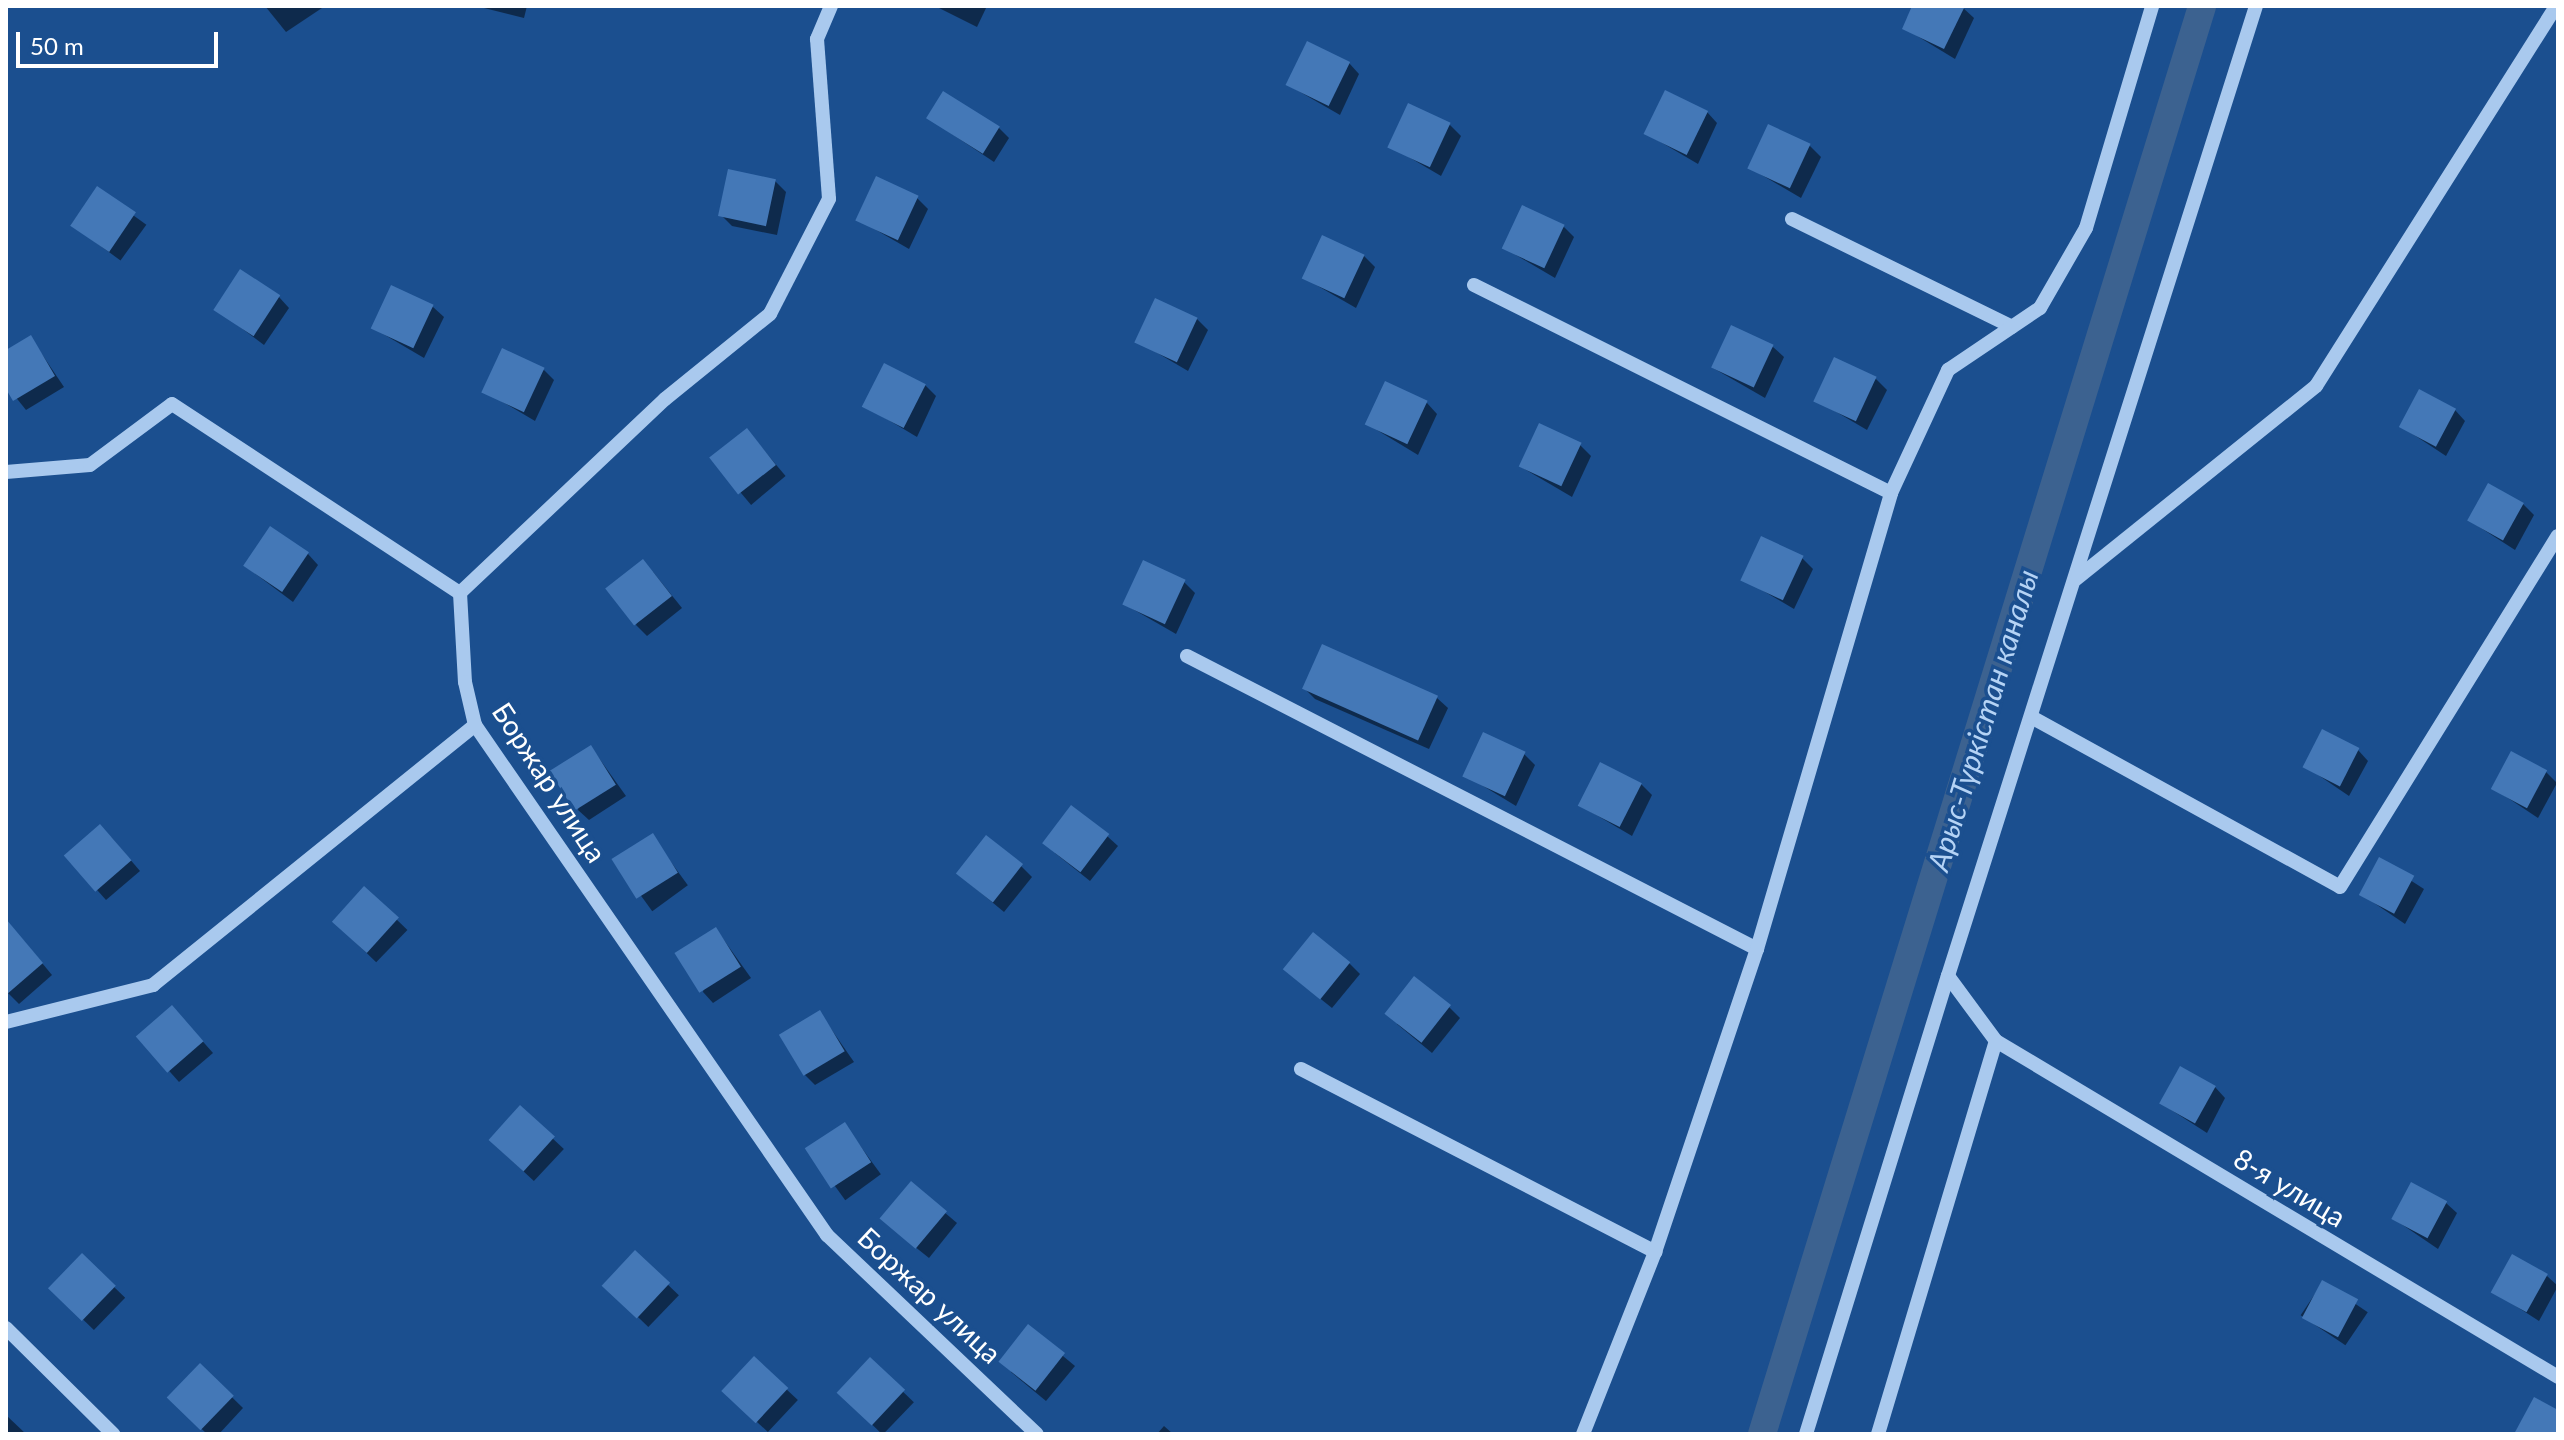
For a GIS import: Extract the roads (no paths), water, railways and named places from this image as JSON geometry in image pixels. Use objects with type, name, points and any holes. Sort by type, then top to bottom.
[{"type":"street","points":[[6,472],[90,465],[172,404],[460,593],[665,399],[770,314],[829,199],[817,39],[831,6]]},
{"type":"street","points":[[1583,1434],[1655,1252],[1757,949],[1891,493],[1948,370],[2040,308],[2086,228],[2152,6]]},
{"type":"street","points":[[1806,1434],[2256,6]]},
{"type":"street","points":[[2076,579],[2316,386],[2556,6]]},
{"type":"street","points":[[1792,219],[2012,327]]},
{"type":"street","points":[[1474,285],[1891,493]]},
{"type":"street","points":[[2033,718],[2340,887],[2558,536]]},
{"type":"street","name":"Боржар улица","points":[[460,593],[465,682],[475,725],[827,1235],[1037,1434]]},
{"type":"street","points":[[1187,656],[1757,949]]},
{"type":"street","points":[[6,1022],[153,985],[475,725]]},
{"type":"street","points":[[1878,1434],[1996,1041],[1948,976]]},
{"type":"street","name":"8-я улица","points":[[1996,1041],[2558,1377]]},
{"type":"street","points":[[1301,1069],[1655,1252]]},
{"type":"street","points":[[6,1328],[113,1434]]},
{"type":"waterway","name":"Арыс-Түркістан каналы","points":[[1762,1434],[2202,6]]}]
